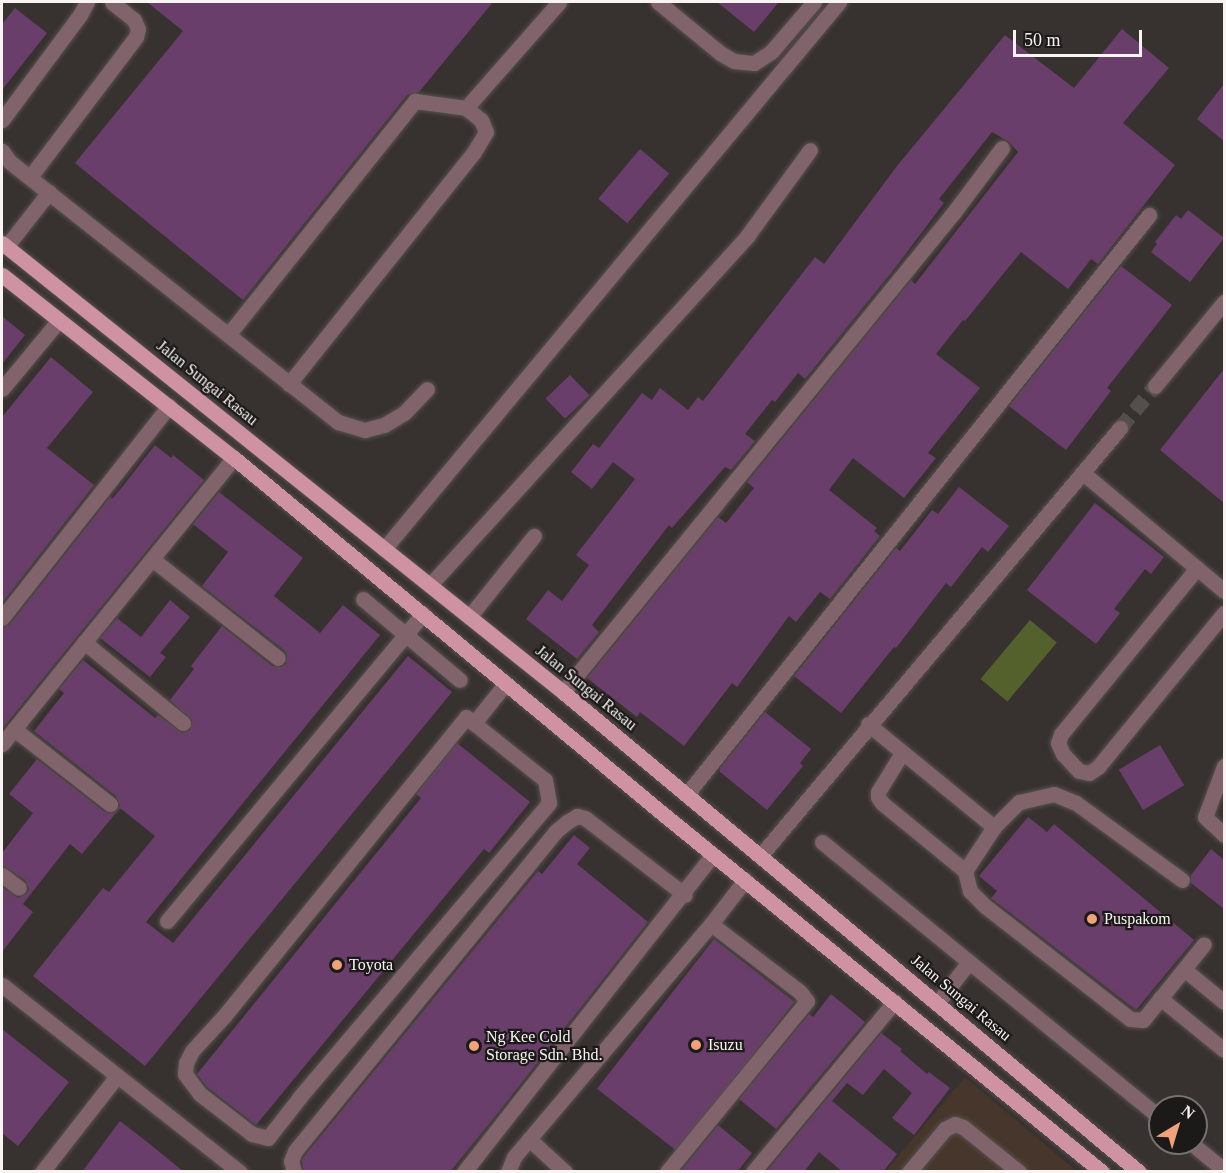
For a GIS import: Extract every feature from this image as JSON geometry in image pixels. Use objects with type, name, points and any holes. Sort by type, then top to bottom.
[{"type":"main road","name":"Jalan Sungai Rasau","points":[[4,245],[563,692],[938,1002],[1139,1172]]},
{"type":"main road","points":[[2,275],[234,458],[713,855],[895,1001],[1087,1164],[1102,1172]]},
{"type":"street","points":[[2,120],[80,15],[87,2]]},
{"type":"street","points":[[30,177],[136,37],[138,29],[134,20],[112,2]]},
{"type":"street","points":[[466,108],[559,2]]},
{"type":"street","points":[[658,2],[720,53],[734,61],[754,63],[771,52],[814,2]]},
{"type":"street","points":[[384,549],[839,2]]},
{"type":"street","points":[[228,335],[415,101],[466,108],[481,120],[486,132],[474,152],[289,384]]},
{"type":"street","points":[[563,692],[954,212],[1002,148]]},
{"type":"street","points":[[430,585],[748,235],[810,150]]},
{"type":"street","points":[[4,162],[30,177],[338,422],[365,430],[384,425],[404,412],[427,389]]},
{"type":"street","points":[[4,245],[49,192]]},
{"type":"street","points":[[687,794],[1149,215]]},
{"type":"street","points":[[1155,386],[1224,303]]},
{"type":"street","points":[[2,389],[59,320]]},
{"type":"street","points":[[2,618],[169,406]]},
{"type":"street","points":[[761,855],[868,724],[1120,429]]},
{"type":"street","points":[[2,744],[234,458]]},
{"type":"street","points":[[1083,474],[1224,591]]},
{"type":"street","points":[[469,616],[534,536]]},
{"type":"street","points":[[152,559],[278,658]]},
{"type":"street","points":[[1197,568],[1061,734],[1058,743],[1062,754],[1079,771],[1089,773],[1098,767],[1224,613]]},
{"type":"street","points":[[363,599],[460,680]]},
{"type":"street","points":[[167,921],[423,614]]},
{"type":"street","points":[[84,642],[183,723]]},
{"type":"street","points":[[474,723],[506,683]]},
{"type":"street","points":[[466,717],[474,723],[545,780],[549,803],[300,1097],[268,1138],[252,1134],[200,1094],[185,1074],[186,1063],[192,1052],[225,1015],[466,717]]},
{"type":"street","points":[[868,724],[994,827]]},
{"type":"street","points":[[14,729],[110,804]]},
{"type":"street","points":[[902,753],[878,792],[882,803],[965,871],[970,891],[985,906],[1130,1019],[1143,1020],[1204,944]]},
{"type":"street","points":[[1224,766],[1205,817],[1224,835]]},
{"type":"street","points":[[965,871],[994,827],[1019,802],[1054,794],[1076,803],[1182,880]]},
{"type":"street","points":[[294,1172],[291,1161],[295,1151],[556,831],[567,822],[577,816],[585,818],[685,895]]},
{"type":"street","points":[[822,842],[1148,1109]]},
{"type":"street","points":[[464,1172],[685,895],[713,855]]},
{"type":"street","points":[[2,875],[19,888]]},
{"type":"street","points":[[508,1172],[514,1157],[711,924],[745,880]]},
{"type":"street","points":[[667,1172],[807,1000],[711,924]]},
{"type":"street","points":[[938,1002],[969,962]]},
{"type":"street","points":[[1185,970],[1224,1002]]},
{"type":"street","points":[[2,985],[240,1172]]},
{"type":"street","points":[[1160,998],[1224,1050]]},
{"type":"street","points":[[759,1170],[895,1001]]},
{"type":"street","points":[[42,1172],[117,1076]]},
{"type":"street","points":[[909,1172],[945,1129],[955,1124],[963,1127],[1019,1172]]},
{"type":"street","points":[[529,1139],[565,1172]]},
{"type":"street","points":[[1206,1155],[1224,1170]]},
{"type":"shaded area","points":[[965,1077],[1077,1171],[885,1172]]},
{"type":"green space","points":[[1030,620],[1057,642],[1007,701],[981,679]]},
{"type":"building","points":[[147,2],[493,2],[419,92],[407,95],[243,300],[75,163],[183,31]]},
{"type":"building","points":[[717,2],[779,2],[754,32]]},
{"type":"building","points":[[15,8],[47,33],[2,90],[2,24]]},
{"type":"building","points":[[1122,29],[1169,68],[1123,123],[1175,165],[1098,264],[1091,259],[1068,289],[1021,252],[965,321],[963,320],[936,354],[980,388],[928,453],[936,458],[904,498],[853,458],[829,490],[877,528],[874,531],[880,536],[830,599],[820,592],[796,622],[789,616],[737,687],[732,683],[684,746],[640,712],[637,717],[587,678],[718,517],[726,523],[754,488],[747,482],[911,280],[915,284],[1018,152],[1008,141],[992,132],[939,199],[944,203],[895,268],[805,379],[798,373],[775,402],[772,400],[745,434],[755,441],[731,470],[725,467],[672,528],[669,525],[592,625],[599,632],[577,659],[526,619],[548,590],[562,601],[589,565],[576,555],[635,479],[613,462],[592,489],[571,472],[593,444],[599,448],[642,393],[652,400],[660,388],[688,410],[698,397],[703,401],[815,257],[824,264],[897,166],[1005,35],[1074,88]]},
{"type":"building","points":[[1224,84],[1224,141],[1197,119]]},
{"type":"building","points":[[640,149],[669,173],[627,223],[598,199]]},
{"type":"building","points":[[1188,210],[1224,238],[1190,282],[1151,252],[1157,244],[1155,242],[1176,215],[1181,219]]},
{"type":"building","points":[[1121,266],[1172,305],[1107,388],[1111,391],[1066,450],[1009,406]]},
{"type":"building","points":[[2,316],[25,335],[2,364]]},
{"type":"building","points":[[51,357],[93,392],[47,448],[94,485],[2,603],[2,417]]},
{"type":"building","points":[[1224,369],[1224,503],[1160,450]]},
{"type":"building","points":[[570,375],[589,395],[565,419],[546,399]]},
{"type":"building","points":[[155,445],[171,458],[173,455],[204,480],[2,729],[2,628],[10,624],[110,497],[112,499]]},
{"type":"building","points":[[959,487],[1009,526],[988,552],[982,547],[951,587],[946,583],[896,648],[894,647],[841,713],[794,676],[896,548],[900,551],[932,510],[938,514]]},
{"type":"building","points":[[219,492],[303,558],[274,596],[320,633],[343,605],[380,635],[146,922],[173,943],[408,656],[452,692],[145,1066],[33,976],[103,888],[109,892],[155,836],[120,808],[82,854],[70,844],[23,904],[33,912],[2,952],[2,887],[18,898],[26,894],[29,889],[25,880],[2,865],[2,853],[33,813],[9,794],[37,759],[105,812],[114,813],[120,806],[116,796],[34,731],[64,693],[59,689],[83,660],[155,718],[158,715],[182,733],[190,730],[192,720],[170,700],[194,669],[191,666],[222,626],[272,666],[281,667],[286,664],[287,655],[284,650],[202,586],[228,552],[193,524]]},
{"type":"building","points":[[1095,503],[1164,557],[1151,574],[1145,569],[1114,609],[1120,613],[1096,644],[1027,590]]},
{"type":"building","points":[[170,600],[190,617],[160,653],[166,657],[150,677],[100,638],[117,618],[141,637]]},
{"type":"building","points":[[765,712],[811,749],[800,763],[803,766],[767,810],[720,772],[720,768]]},
{"type":"building","name":"Toyota","points":[[457,743],[530,802],[489,853],[484,849],[256,1125],[207,1087],[197,1074],[421,798],[416,794]]},
{"type":"building","points":[[1160,745],[1184,785],[1143,810],[1119,770]]},
{"type":"building","name":"Puspakom","points":[[1028,817],[1047,832],[1054,824],[1194,940],[1136,1010],[991,898],[997,891],[979,876]]},
{"type":"building","name":"Ng Kee Cold Storage Sdn. Bhd.","points":[[574,835],[590,848],[577,864],[648,922],[497,1114],[450,1172],[303,1172],[302,1159],[538,871],[542,874]]},
{"type":"building","points":[[1211,849],[1224,860],[1224,909],[1191,883],[1191,875]]},
{"type":"building","name":"Isuzu","points":[[714,939],[794,1002],[677,1152],[597,1089]]},
{"type":"building","points":[[831,994],[865,1022],[776,1129],[739,1099],[809,1014],[813,1017]]},
{"type":"building","points":[[2,1029],[69,1082],[18,1146],[2,1133]]},
{"type":"building","points":[[881,1033],[902,1049],[900,1051],[927,1074],[929,1072],[950,1088],[914,1135],[892,1118],[912,1093],[884,1069],[863,1095],[847,1083],[832,1101],[897,1154],[883,1172],[843,1172],[819,1152],[804,1172],[766,1172]]},
{"type":"building","points":[[120,1121],[151,1145],[184,1172],[82,1172]]},
{"type":"building","points":[[718,1125],[752,1153],[737,1172],[680,1172]]},
{"type":"tunnel","points":[[1120,428],[1155,386]]},
{"type":"place","name":"Puspakom","points":[[1092,919]]},
{"type":"place","name":"Toyota","points":[[337,965]]},
{"type":"place","name":"Isuzu","points":[[696,1045]]},
{"type":"place","name":"Ng Kee Cold Storage Sdn. Bhd.","points":[[474,1046]]}]
